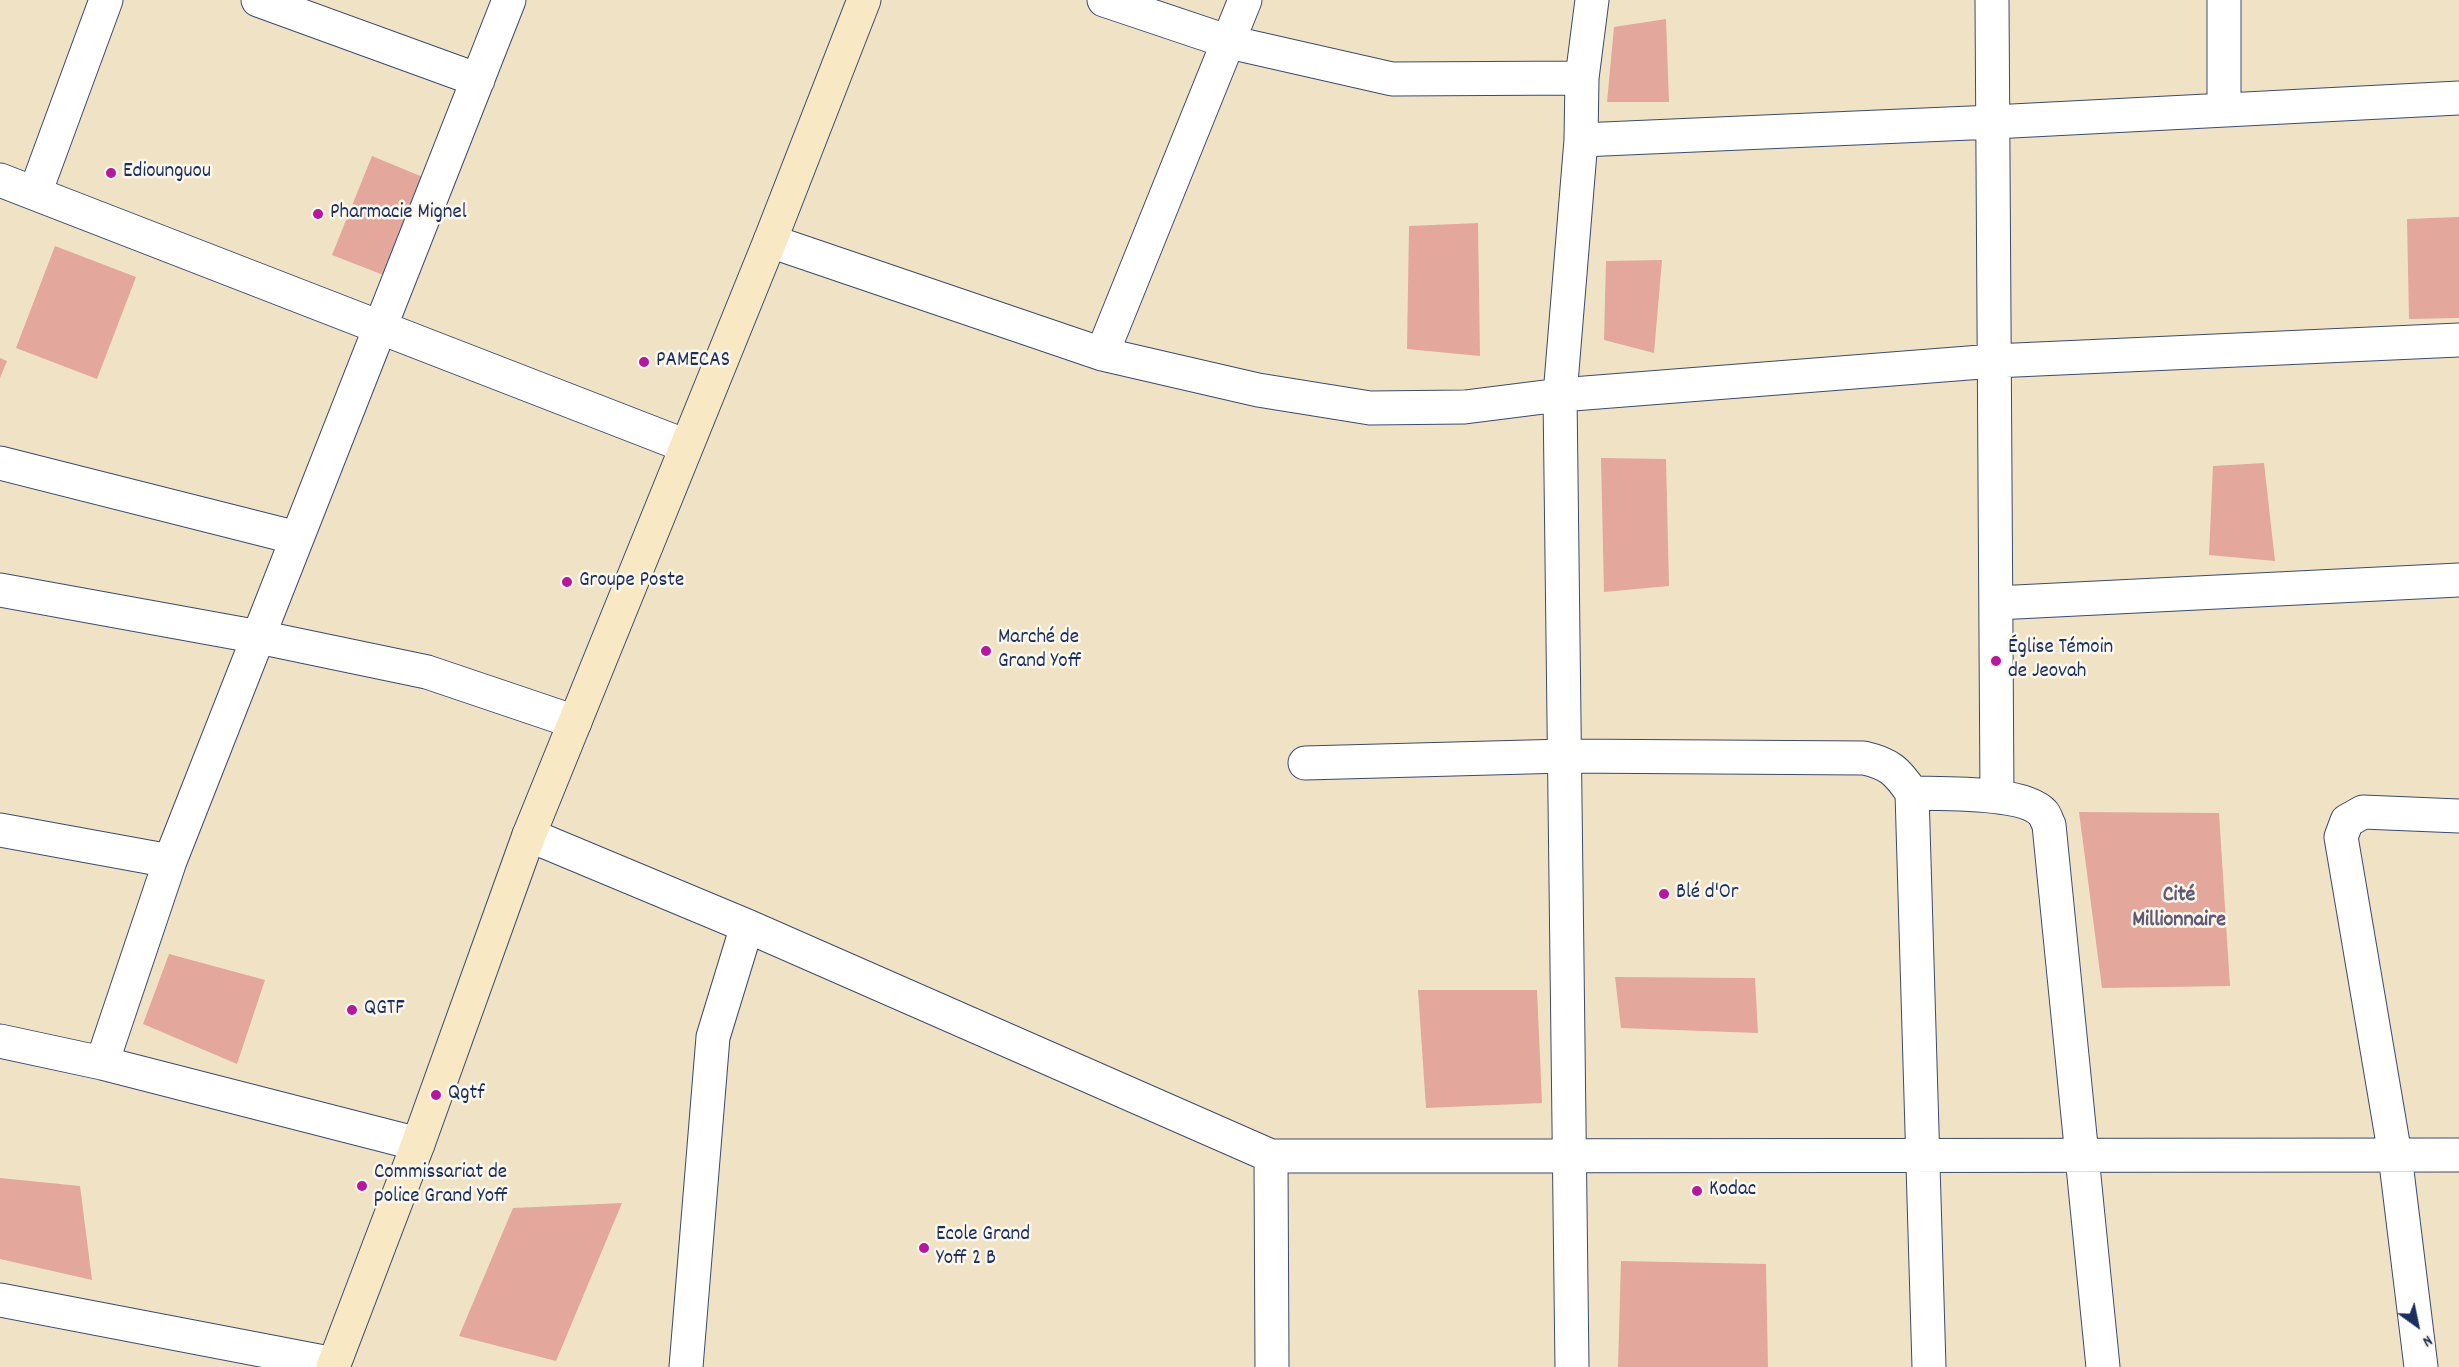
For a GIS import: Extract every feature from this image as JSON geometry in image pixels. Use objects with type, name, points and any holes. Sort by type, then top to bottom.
[{"type":"street","points":[[35,193],[106,0]]},
{"type":"street","points":[[258,0],[478,80]]},
{"type":"street","points":[[102,1063],[170,861],[509,0]]},
{"type":"street","points":[[0,1300],[334,1366],[418,1144],[529,835],[770,241],[864,0]]},
{"type":"street","points":[[1104,0],[1228,42],[1392,79],[1582,78]]},
{"type":"street","points":[[1102,354],[1245,0]]},
{"type":"street","points":[[1572,1367],[1560,395],[1581,140],[1582,78],[1592,0]]},
{"type":"street","points":[[1992,0],[1998,796]]},
{"type":"street","points":[[2224,0],[2224,110]]},
{"type":"street","points":[[1581,140],[2459,98]]},
{"type":"street","points":[[0,180],[686,446]]},
{"type":"street","points":[[770,241],[1102,354],[1258,390],[1370,408],[1465,407],[1560,395],[1994,361],[2459,340]]},
{"type":"street","points":[[0,463],[297,538]]},
{"type":"street","points":[[1996,603],[2459,580]]},
{"type":"street","points":[[0,590],[259,637],[426,672],[575,722]]},
{"type":"street","points":[[1305,763],[1565,756],[1864,758],[1883,762],[1898,773],[1912,793],[1929,1367]]},
{"type":"street","points":[[1912,793],[1998,796],[2028,803],[2043,813],[2049,825],[2103,1367]]},
{"type":"street","points":[[2421,1367],[2395,1155],[2341,837],[2347,821],[2363,812],[2459,816]]},
{"type":"street","points":[[0,830],[170,861]]},
{"type":"street","points":[[529,835],[747,926],[1271,1156],[2459,1155]]},
{"type":"street","points":[[686,1367],[713,1037],[747,926]]},
{"type":"street","points":[[0,1041],[102,1063],[418,1144]]},
{"type":"street","points":[[1271,1156],[1272,1367]]},
{"type":"building","points":[[1666,19],[1669,102],[1607,102],[1614,27]]},
{"type":"building","points":[[372,156],[430,180],[391,278],[332,255]]},
{"type":"building","points":[[2459,217],[2459,318],[2409,319],[2407,219]]},
{"type":"building","points":[[1478,223],[1480,356],[1407,349],[1409,226]]},
{"type":"building","points":[[55,246],[136,277],[97,379],[16,348]]},
{"type":"building","points":[[1662,260],[1654,353],[1604,340],[1606,261]]},
{"type":"building","points":[[0,358],[7,361],[0,378]]},
{"type":"building","points":[[1601,458],[1666,459],[1669,586],[1604,592]]},
{"type":"building","points":[[2264,463],[2275,561],[2209,555],[2213,466]]},
{"type":"building","points":[[2079,812],[2219,813],[2230,986],[2102,988]]},
{"type":"building","points":[[169,954],[265,980],[237,1064],[143,1024]]},
{"type":"building","points":[[1615,977],[1755,978],[1758,1033],[1621,1028]]},
{"type":"building","points":[[1418,990],[1537,990],[1542,1103],[1426,1108]]},
{"type":"building","points":[[0,1178],[80,1186],[92,1280],[0,1259]]},
{"type":"building","points":[[622,1203],[556,1361],[459,1336],[513,1208]]},
{"type":"building","points":[[1621,1261],[1766,1264],[1768,1367],[1618,1367]]},
{"type":"place","name":"Ediounguou","points":[[111,173]]},
{"type":"place","name":"Pharmacie Mignel","points":[[318,214]]},
{"type":"place","name":"PAMECAS","points":[[644,362]]},
{"type":"place","name":"Groupe Poste","points":[[567,582]]},
{"type":"place","name":"Marché de Grand Yoff","points":[[986,651]]},
{"type":"place","name":"Église Témoin de Jeovah","points":[[1996,661]]},
{"type":"place","name":"Blé d'Or","points":[[1664,894]]},
{"type":"place","name":"QGTF","points":[[352,1010]]},
{"type":"place","name":"Qgtf","points":[[436,1095]]},
{"type":"place","name":"Commissariat de police Grand Yoff","points":[[362,1186]]},
{"type":"place","name":"Kodac","points":[[1697,1191]]},
{"type":"place","name":"Ecole Grand Yoff 2 B","points":[[924,1248]]},
{"type":"district","name":"Cité Millionnaire","points":[[2179,910]]}]
